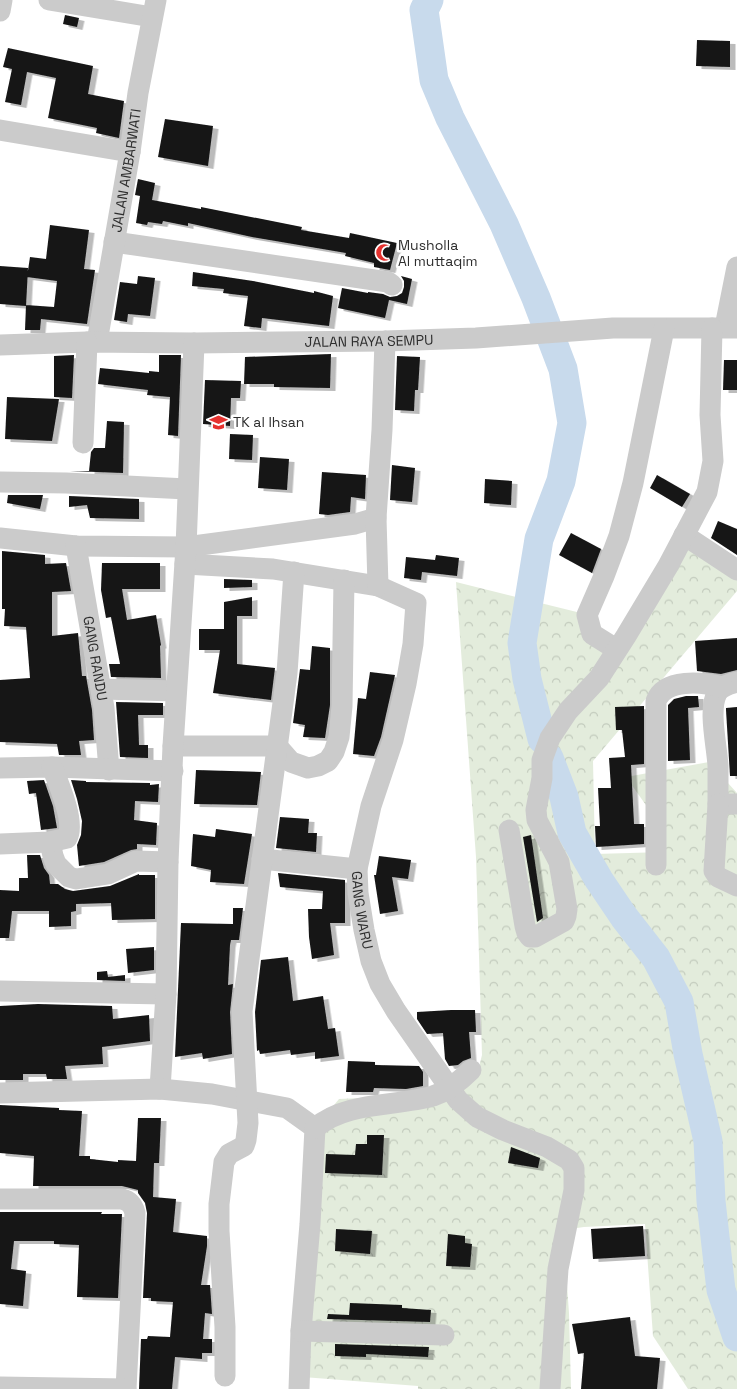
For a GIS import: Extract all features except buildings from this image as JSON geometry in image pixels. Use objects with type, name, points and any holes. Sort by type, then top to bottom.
[{"type":"street","points":[[0,12],[2,0]]},
{"type":"street","points":[[50,0],[154,9]]},
{"type":"street","name":"JALAN AMBARWATI","points":[[83,443],[92,342],[114,242],[138,93],[154,9]]},
{"type":"street","points":[[0,131],[130,152]]},
{"type":"street","points":[[114,242],[388,282],[392,285]]},
{"type":"street","points":[[509,830],[524,926],[530,937],[535,937],[564,921],[566,916],[558,862],[537,820],[536,810],[542,778],[542,760],[550,738],[568,711],[600,678],[668,566],[707,492],[713,461],[710,415],[724,328],[737,268]]},
{"type":"street","name":"JALAN RAYA SEMPU","points":[[0,345],[92,342],[385,341],[476,338],[613,328],[724,328]]},
{"type":"street","points":[[616,649],[592,634],[587,615],[619,536],[635,473],[664,329]]},
{"type":"street","points":[[0,538],[185,556],[378,586],[376,518],[382,430],[385,341]]},
{"type":"street","points":[[160,1089],[166,994],[168,862],[173,746],[185,556],[194,343]]},
{"type":"street","points":[[0,482],[66,482],[187,489]]},
{"type":"street","points":[[185,556],[355,524],[376,518]]},
{"type":"street","points":[[684,535],[737,570]]},
{"type":"street","name":"GANG RANDU","points":[[76,546],[101,689],[109,770]]},
{"type":"street","points":[[225,1376],[225,1327],[219,1204],[224,1162],[229,1154],[244,1146],[246,1140],[248,1123],[242,1011],[287,673],[294,572]]},
{"type":"street","points":[[173,746],[277,746],[291,762],[308,768],[328,761],[334,752],[339,737],[342,706],[344,580]]},
{"type":"street","name":"GANG WARU","points":[[378,586],[416,603],[413,644],[406,684],[393,740],[371,806],[357,868],[358,894],[364,930],[380,984],[396,1011],[458,1100],[477,1117],[526,1140],[547,1147],[569,1160],[574,1168],[574,1190],[558,1269],[550,1389]]},
{"type":"street","points":[[656,864],[656,701],[658,696],[664,690],[684,684],[729,685]]},
{"type":"street","points":[[729,685],[717,692],[713,707],[718,766],[727,804],[714,871],[718,877],[737,886]]},
{"type":"street","points":[[101,689],[176,691]]},
{"type":"street","points":[[0,844],[50,842],[67,838],[69,834],[68,818],[52,767]]},
{"type":"street","points":[[0,768],[52,767],[172,771]]},
{"type":"street","points":[[50,842],[56,864],[69,878],[76,879],[108,874],[136,861],[168,862]]},
{"type":"street","points":[[262,859],[357,868]]},
{"type":"street","points":[[0,991],[166,994]]},
{"type":"street","points":[[300,1389],[301,1331],[310,1224],[315,1128],[340,1112],[434,1096],[450,1088],[471,1070]]},
{"type":"street","points":[[0,1093],[160,1089],[212,1094],[287,1108],[315,1128]]},
{"type":"street","points":[[0,1199],[122,1199],[128,1201],[134,1207],[135,1214],[126,1389],[0,1387]]},
{"type":"street","points":[[301,1331],[444,1335]]},
{"type":"green space","points":[[688,539],[737,573],[737,591],[593,761],[595,854],[664,852],[665,832],[626,777],[709,762],[737,793],[737,1389],[688,1389],[653,1336],[645,1224],[563,1230],[569,1313],[571,1389],[418,1389],[418,1386],[303,1377],[315,1128],[339,1099],[446,1094],[478,1071],[482,1055],[476,857],[456,582],[585,614],[619,653]]},
{"type":"waterway","points":[[429,0],[424,10],[434,80],[450,118],[504,224],[536,298],[563,369],[572,423],[561,481],[539,539],[522,643],[527,679],[542,739]]},
{"type":"waterway","points":[[549,758],[564,797],[572,833],[599,880],[624,917],[656,958],[679,1002],[688,1054],[708,1141],[711,1201],[721,1290],[737,1337]]},
{"type":"place","name":"Musholla Al muttaqim","points":[[384,253]]},
{"type":"place","name":"TK al Ihsan","points":[[219,422]]}]
